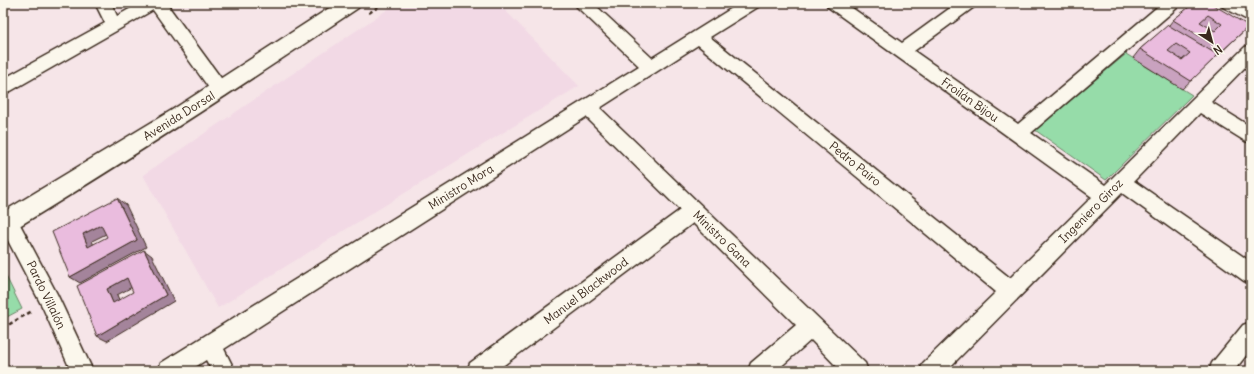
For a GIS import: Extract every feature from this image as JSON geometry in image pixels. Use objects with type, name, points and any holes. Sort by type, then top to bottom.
[{"type":"street","points":[[103,3],[114,25]]},
{"type":"street","points":[[3,87],[154,3]]},
{"type":"street","points":[[157,3],[220,90]]},
{"type":"street","name":"Avenida Dorsal","points":[[5,222],[105,163],[220,90],[351,3]]},
{"type":"street","points":[[583,3],[651,67]]},
{"type":"street","name":"Froilán Bijou","points":[[834,3],[1106,196]]},
{"type":"street","points":[[902,51],[968,3]]},
{"type":"street","points":[[1018,134],[1172,3]]},
{"type":"street","points":[[1228,3],[1251,16]]},
{"type":"street","name":"Ministro Mora","points":[[169,371],[749,4]]},
{"type":"street","name":"Pedro Pairo","points":[[699,37],[1011,292]]},
{"type":"street","name":"Ingeniero Giroz","points":[[931,371],[1251,51]]},
{"type":"street","points":[[1199,104],[1251,136]]},
{"type":"street","name":"Ministro Gana","points":[[587,107],[857,371]]},
{"type":"street","points":[[1121,182],[1251,274]]},
{"type":"street","name":"Manuel Blackwood","points":[[478,371],[694,211]]},
{"type":"street","name":"Pardo Villalón","points":[[5,222],[50,301],[82,371]]},
{"type":"street","points":[[759,371],[811,326]]},
{"type":"street","points":[[1220,371],[1251,332]]},
{"type":"street","points":[[210,345],[224,371]]},
{"type":"path","points":[[3,328],[50,301]]},
{"type":"shaded area","points":[[397,3],[498,3],[579,86],[218,308],[143,175]]},
{"type":"green space","points":[[1126,54],[1192,95],[1106,180],[1035,130]]},
{"type":"green space","points":[[3,270],[22,309],[3,319]]},
{"type":"building","points":[[1194,3],[1210,3],[1249,26],[1223,50],[1173,20]],"holes":[[[1208,15],[1222,24],[1215,31],[1200,22]]]},
{"type":"building","points":[[1168,25],[1218,55],[1191,81],[1140,49]],"holes":[[[1176,44],[1190,53],[1182,60],[1168,51]]]},
{"type":"building","points":[[117,198],[137,240],[70,277],[52,232]],"holes":[[[101,225],[107,237],[88,247],[83,234]]]},
{"type":"building","points":[[144,250],[166,295],[97,336],[77,286]],"holes":[[[127,278],[133,292],[113,303],[107,289]]]}]
